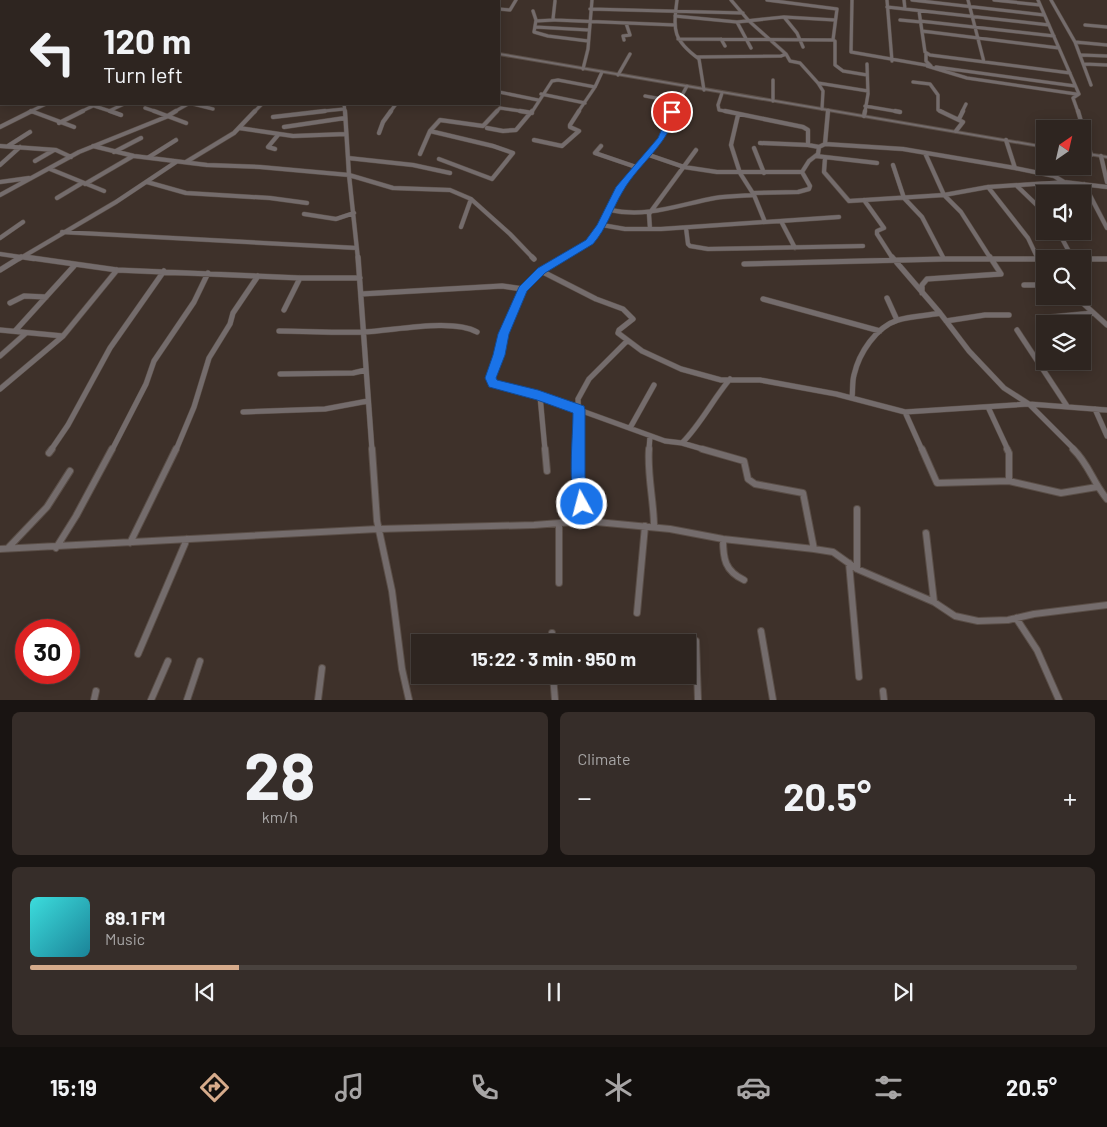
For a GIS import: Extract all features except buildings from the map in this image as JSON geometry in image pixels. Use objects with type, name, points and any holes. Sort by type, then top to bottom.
[{"type":"street","points":[[395,0],[403,0]]},
{"type":"street","points":[[500,9],[510,10],[516,0]]},
{"type":"street","points":[[583,69],[592,0]]},
{"type":"street","points":[[677,0],[675,25],[678,39],[684,49],[697,57],[781,56],[786,54]]},
{"type":"street","points":[[731,0],[749,21],[786,54],[790,61],[800,63],[818,83],[823,94],[822,109]]},
{"type":"street","points":[[767,0],[795,2],[837,9],[832,60],[837,69],[867,75]]},
{"type":"street","points":[[852,0],[851,52],[892,61],[1075,86]]},
{"type":"street","points":[[886,0],[892,61]]},
{"type":"street","points":[[904,0],[905,9]]},
{"type":"street","points":[[912,0],[1044,14]]},
{"type":"street","points":[[968,0],[974,16],[984,62]]},
{"type":"street","points":[[994,0],[1040,5]]},
{"type":"street","points":[[1038,0],[1079,94]]},
{"type":"street","points":[[1051,0],[1075,42],[1091,85]]},
{"type":"street","points":[[554,20],[552,13],[555,1]]},
{"type":"street","points":[[887,7],[1048,25]]},
{"type":"street","points":[[590,9],[743,13]]},
{"type":"street","points":[[919,10],[926,61],[929,66],[967,78],[1079,94]]},
{"type":"street","points":[[533,11],[536,20],[534,32],[548,36],[588,41]]},
{"type":"street","points":[[676,16],[737,22],[784,17],[835,20]]},
{"type":"street","points":[[784,17],[800,39],[803,47]]},
{"type":"street","points":[[536,20],[675,25]]},
{"type":"street","points":[[900,20],[1054,36]]},
{"type":"street","points":[[737,22],[751,48]]},
{"type":"street","points":[[624,40],[622,36],[630,35],[626,23]]},
{"type":"street","points":[[1085,24],[1107,26]]},
{"type":"street","points":[[535,27],[588,30]]},
{"type":"street","points":[[922,31],[1059,48]]},
{"type":"street","points":[[678,39],[833,40]]},
{"type":"street","points":[[721,39],[725,46]]},
{"type":"street","points":[[1075,42],[1107,45]]},
{"type":"street","points":[[500,54],[1036,145]]},
{"type":"street","points":[[618,75],[630,54]]},
{"type":"street","points":[[926,54],[1070,73]]},
{"type":"street","points":[[1081,55],[1107,56]]},
{"type":"street","points":[[697,57],[704,90]]},
{"type":"street","points":[[864,116],[868,91],[867,64]]},
{"type":"street","points":[[1084,64],[1107,65]]},
{"type":"street","points":[[534,140],[564,146],[579,131],[569,127],[595,87],[602,72]]},
{"type":"street","points":[[486,128],[510,132],[520,127],[532,113],[541,94],[554,80],[595,87]]},
{"type":"street","points":[[773,80],[773,101]]},
{"type":"street","points":[[913,82],[930,84],[938,95],[938,110],[959,118],[963,122],[956,131]]},
{"type":"street","points":[[818,83],[868,91]]},
{"type":"street","points":[[687,86],[661,139],[619,189],[602,225],[589,242],[541,271],[522,289],[503,334],[491,382],[499,386],[540,396],[650,436],[744,461],[748,479],[755,484],[803,493],[814,549]]},
{"type":"street","points":[[500,92],[538,100]]},
{"type":"street","points":[[722,93],[718,105],[719,110],[807,128],[808,145]]},
{"type":"street","points":[[541,94],[585,103]]},
{"type":"street","points":[[1079,94],[1072,98],[1081,120]]},
{"type":"street","points":[[645,96],[678,102]]},
{"type":"street","points":[[959,118],[966,104]]},
{"type":"street","points":[[0,127],[44,105]]},
{"type":"street","points":[[108,111],[122,105]]},
{"type":"street","points":[[0,195],[93,146],[166,117],[186,105]]},
{"type":"street","points":[[197,105],[213,109]]},
{"type":"street","points":[[185,162],[221,142],[239,128],[261,105]]},
{"type":"street","points":[[379,133],[383,122],[395,105]]},
{"type":"street","points":[[59,122],[93,106],[121,115]]},
{"type":"street","points":[[273,117],[300,115],[344,106],[360,278],[377,521],[392,591],[402,669],[409,700]]},
{"type":"street","points":[[865,106],[900,112]]},
{"type":"street","points":[[145,108],[186,123]]},
{"type":"street","points":[[420,154],[430,131],[442,119],[483,126],[500,108],[532,113]]},
{"type":"street","points":[[825,144],[828,110]]},
{"type":"street","points":[[31,111],[74,126]]},
{"type":"street","points":[[738,115],[731,145],[740,173],[754,194],[765,222]]},
{"type":"street","points":[[284,127],[344,118]]},
{"type":"street","points":[[239,128],[293,136],[346,134]]},
{"type":"street","points":[[430,131],[493,146],[513,153],[492,178],[439,159]]},
{"type":"street","points":[[8,146],[30,132]]},
{"type":"street","points":[[275,149],[268,146],[278,135]]},
{"type":"street","points":[[114,152],[141,138]]},
{"type":"street","points":[[149,158],[176,140]]},
{"type":"street","points":[[1006,140],[1015,168]]},
{"type":"street","points":[[760,143],[819,147],[825,144],[859,145],[925,153],[1054,176],[1064,182]]},
{"type":"street","points":[[0,146],[54,150],[71,157]]},
{"type":"street","points":[[93,146],[149,158],[349,175],[393,188],[450,190],[471,199],[534,259]]},
{"type":"street","points":[[601,146],[595,153],[636,167]]},
{"type":"street","points":[[0,165],[20,147]]},
{"type":"street","points":[[802,172],[809,161],[816,156],[819,147]]},
{"type":"street","points":[[754,148],[764,173]]},
{"type":"street","points":[[35,161],[54,150]]},
{"type":"street","points":[[650,229],[649,214],[696,150]]},
{"type":"street","points":[[922,294],[922,285],[927,279],[1001,274],[994,260],[961,212],[944,195],[925,153]]},
{"type":"street","points":[[649,154],[685,167],[740,173],[802,172]]},
{"type":"street","points":[[1091,155],[1104,157],[1107,182]]},
{"type":"street","points":[[57,198],[134,156]]},
{"type":"street","points":[[816,156],[877,163]]},
{"type":"street","points":[[348,158],[413,165],[450,173]]},
{"type":"street","points":[[825,158],[824,172],[847,200],[944,195],[988,187],[1064,182],[1107,186]]},
{"type":"street","points":[[0,270],[147,182],[177,161]]},
{"type":"street","points":[[893,165],[904,198],[922,217],[944,259]]},
{"type":"street","points":[[50,168],[104,190]]},
{"type":"street","points":[[610,210],[624,214],[649,214],[714,199],[754,194],[798,192],[810,189],[802,172]]},
{"type":"street","points":[[0,182],[34,178]]},
{"type":"street","points":[[147,182],[186,193],[270,198],[307,203]]},
{"type":"street","points":[[1084,184],[1107,228]]},
{"type":"street","points":[[1017,186],[1036,204]]},
{"type":"street","points":[[988,187],[1028,238],[1036,256]]},
{"type":"street","points":[[461,227],[471,199]]},
{"type":"street","points":[[864,200],[884,228],[877,231],[877,234],[895,262],[940,312],[969,352],[1004,388],[1029,404],[1038,416],[1082,457],[1088,465],[1097,487],[1107,498]]},
{"type":"street","points":[[304,214],[335,220],[344,219],[354,213]]},
{"type":"street","points":[[602,225],[625,229],[686,228],[839,217]]},
{"type":"street","points":[[781,221],[795,248]]},
{"type":"street","points":[[0,238],[22,222]]},
{"type":"street","points":[[686,228],[688,244],[690,246],[722,250],[863,246]]},
{"type":"street","points":[[62,232],[357,248]]},
{"type":"street","points":[[0,254],[74,266],[117,270],[300,278],[360,278]]},
{"type":"street","points":[[744,264],[1036,258]]},
{"type":"street","points":[[1091,259],[1107,259]]},
{"type":"street","points":[[15,331],[74,266]]},
{"type":"street","points":[[0,389],[63,336],[117,270]]},
{"type":"street","points":[[49,453],[68,425],[110,348],[164,271]]},
{"type":"street","points":[[541,271],[596,299],[623,309],[633,319],[619,330],[618,333],[627,341],[660,360],[681,369],[721,380],[760,380],[852,398],[905,412],[1029,404],[1107,410]]},
{"type":"street","points":[[56,548],[97,478],[146,384],[154,361],[194,302],[208,273]]},
{"type":"street","points":[[130,543],[166,472],[194,407],[209,358],[230,324],[233,313],[258,276]]},
{"type":"street","points":[[284,310],[300,278]]},
{"type":"street","points":[[1024,286],[1036,285]]},
{"type":"street","points":[[361,294],[502,286],[522,289]]},
{"type":"street","points":[[10,303],[21,297],[46,297]]},
{"type":"street","points":[[887,298],[897,320]]},
{"type":"street","points":[[764,299],[880,331]]},
{"type":"street","points":[[1085,305],[1107,325]]},
{"type":"street","points":[[852,398],[854,374],[862,354],[880,331],[897,320],[919,318],[940,312]]},
{"type":"street","points":[[1073,315],[1093,313]]},
{"type":"street","points":[[946,320],[985,315],[1009,315]]},
{"type":"street","points":[[279,331],[363,332],[439,326],[468,326],[477,332]]},
{"type":"street","points":[[0,330],[63,336]]},
{"type":"street","points":[[1017,330],[1067,406]]},
{"type":"street","points":[[0,356],[26,332]]},
{"type":"street","points":[[586,521],[579,476],[578,400],[589,379],[627,341]]},
{"type":"street","points":[[280,374],[353,373],[366,370]]},
{"type":"street","points":[[682,443],[687,440],[718,393],[730,379]]},
{"type":"street","points":[[630,428],[654,385]]},
{"type":"street","points":[[540,396],[547,471]]},
{"type":"street","points":[[243,412],[325,409],[368,401]]},
{"type":"street","points":[[988,407],[1009,453],[1008,481]]},
{"type":"street","points":[[1095,409],[1107,436]]},
{"type":"street","points":[[905,412],[937,482],[1008,481],[1061,492],[1097,487]]},
{"type":"street","points":[[650,436],[648,467],[654,506],[654,527]]},
{"type":"street","points":[[8,549],[42,512],[70,471]]},
{"type":"street","points":[[857,509],[857,570]]},
{"type":"street","points":[[0,549],[56,548],[380,529],[559,524],[586,521],[654,527],[722,539],[833,552],[857,570],[934,602],[955,616],[978,621],[1016,618],[1107,604]]},
{"type":"street","points":[[559,524],[560,583]]},
{"type":"street","points":[[637,613],[645,526]]},
{"type":"street","points":[[926,533],[934,602]]},
{"type":"street","points":[[138,654],[187,539]]},
{"type":"street","points":[[722,539],[725,566],[729,573],[744,580]]},
{"type":"street","points":[[848,563],[859,677]]},
{"type":"street","points":[[1016,618],[1037,650],[1059,700]]},
{"type":"street","points":[[760,631],[773,700]]},
{"type":"street","points":[[696,641],[698,700]]},
{"type":"street","points":[[151,700],[168,661]]},
{"type":"street","points":[[187,700],[200,661]]},
{"type":"street","points":[[318,700],[322,668]]},
{"type":"street","points":[[554,684],[555,700]]},
{"type":"street","points":[[94,700],[96,691]]},
{"type":"street","points":[[883,691],[884,700]]},
{"type":"route","points":[[582,504],[578,458],[579,410],[538,395],[493,384],[490,378],[496,366],[503,334],[517,306],[522,289],[541,271],[593,238],[610,210],[619,189],[661,139],[670,122],[672,112]]}]
